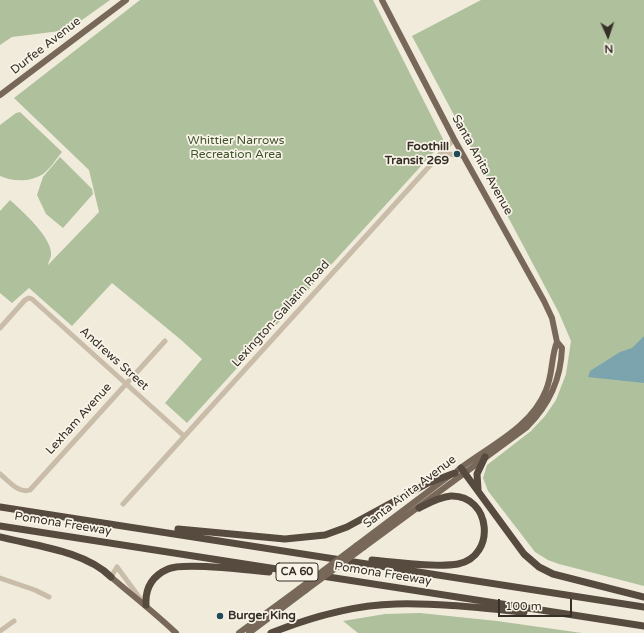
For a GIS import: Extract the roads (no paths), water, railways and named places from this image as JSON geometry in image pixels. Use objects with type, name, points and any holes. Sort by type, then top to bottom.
[{"type":"highway","points":[[479,493],[477,474],[484,457]]},
{"type":"highway","points":[[109,523],[264,538],[299,539],[313,537],[347,527],[428,483],[460,471],[479,493],[524,554],[539,567],[553,574],[644,597]]},
{"type":"highway","points":[[329,558],[449,565],[469,560],[481,548],[485,529],[483,518],[475,506],[470,502],[451,496],[442,497],[419,508]]},
{"type":"highway","name":"Pomona Freeway","points":[[0,507],[644,607]]},
{"type":"highway","name":"Pomona Freeway","points":[[0,526],[644,626]]},
{"type":"highway","points":[[0,537],[85,558],[99,566],[111,577]]},
{"type":"highway","points":[[146,605],[145,593],[149,584],[160,574],[170,568],[188,566],[314,574]]},
{"type":"highway","points":[[271,633],[309,619],[338,612],[395,604],[439,605],[593,618]]},
{"type":"main road","name":"Durfee Avenue","points":[[0,96],[126,0]]},
{"type":"main road","name":"Santa Anita Avenue","points":[[249,633],[419,508],[460,471],[484,457],[527,427],[538,416],[546,404],[558,379],[562,364],[562,348],[557,342],[552,318],[544,301],[454,139],[382,0]]},
{"type":"main road","name":"Santa Anita Avenue","points":[[239,633],[460,471],[511,432],[532,413],[540,403],[550,378],[554,349],[557,342]]},
{"type":"main road","points":[[111,577],[135,598],[146,605],[176,633]]},
{"type":"street","name":"Lexington-Gallatin Road","points":[[123,504],[454,139]]},
{"type":"street","points":[[436,159],[448,154],[464,156]]},
{"type":"street","name":"Andrews Street","points":[[0,328],[29,298],[184,436]]},
{"type":"street","name":"Lexham Avenue","points":[[0,474],[15,487],[23,491],[30,490],[165,341]]},
{"type":"street","points":[[111,577],[117,566],[134,591],[146,605]]},
{"type":"street","points":[[0,578],[30,587],[49,596]]},
{"type":"street","points":[[0,631],[14,621]]},
{"type":"water","points":[[644,336],[644,383],[588,377],[590,371],[620,352],[632,348]]},
{"type":"place","name":"Foothill Transit 269","points":[[457,154]]},
{"type":"place","name":"Burger King","points":[[220,616]]},
{"type":"park label","name":"Whittier Narrows Recreation Area","points":[[236,148]]}]
